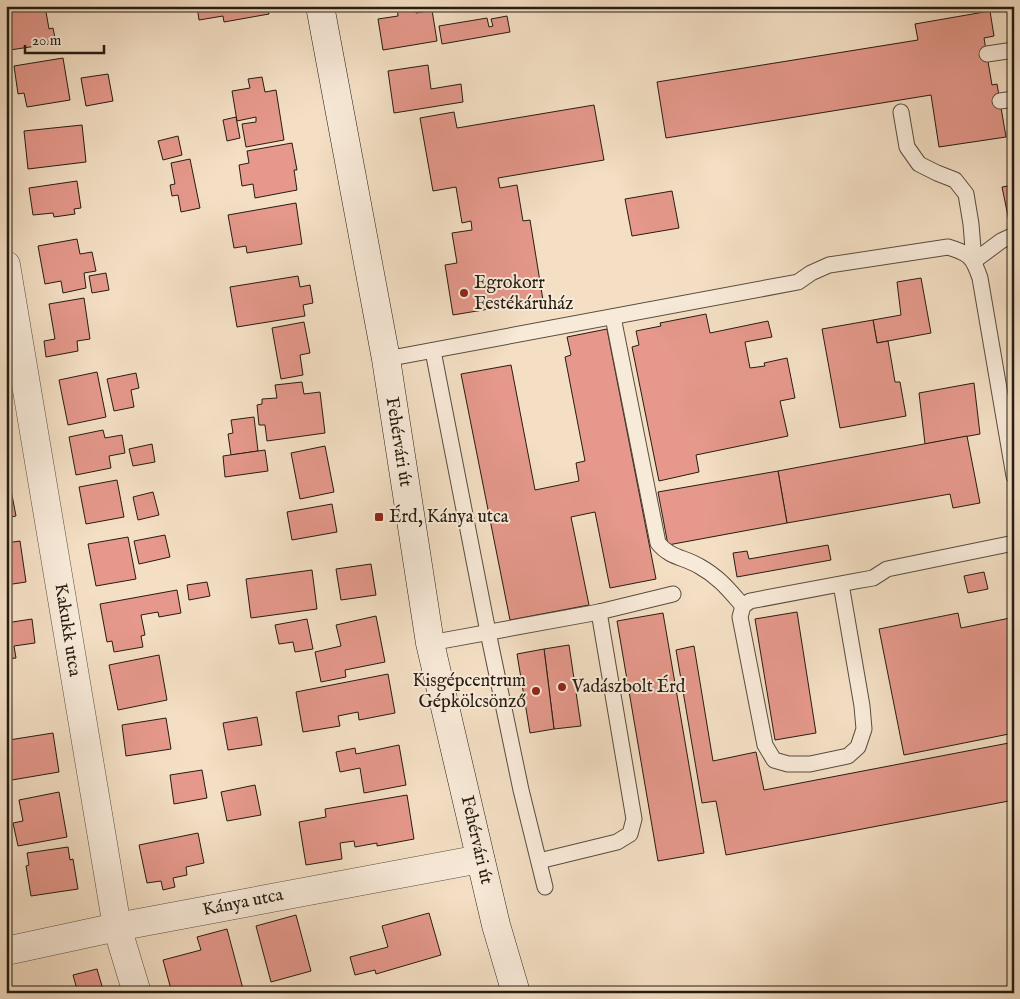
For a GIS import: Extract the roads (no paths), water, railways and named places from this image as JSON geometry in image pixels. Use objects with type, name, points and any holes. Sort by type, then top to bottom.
[{"type":"street","name":"Fehérvári út","points":[[320,6],[386,359],[430,643],[496,925],[516,993]]},
{"type":"street","name":"Kakukk utca","points":[[6,265],[116,927],[137,993]]},
{"type":"street","name":"Kánya utca","points":[[6,951],[116,927],[480,858]]},
{"type":"lane","points":[[987,54],[1014,50]]},
{"type":"lane","points":[[901,112],[907,147],[919,164],[937,174],[956,180],[966,194],[974,261],[980,278],[1014,476]]},
{"type":"lane","points":[[974,261],[1001,241],[1014,235]]},
{"type":"lane","points":[[386,359],[798,282],[810,273],[829,265],[948,247],[964,251],[974,261]]},
{"type":"lane","points":[[613,316],[658,543],[665,552],[698,565],[722,581],[743,606]]},
{"type":"lane","points":[[433,350],[488,632],[521,790],[545,887]]},
{"type":"lane","points":[[841,584],[862,706],[864,729],[858,747],[848,756],[810,764],[788,764],[774,760],[765,745],[740,617],[743,606],[750,600],[873,578],[887,569],[1014,543]]},
{"type":"lane","points":[[430,643],[599,612],[673,594]]},
{"type":"lane","points":[[539,861],[617,842],[630,834],[634,819],[599,612]]},
{"type":"place","name":"Egrokorr Festékáruház","points":[[464,293]]},
{"type":"place","name":"Érd, Kánya utca","points":[[379,517]]},
{"type":"place","name":"Vadászbolt Érd","points":[[562,687]]},
{"type":"place","name":"Kisgépcentrum Gépkölcsönző","points":[[536,691]]}]
